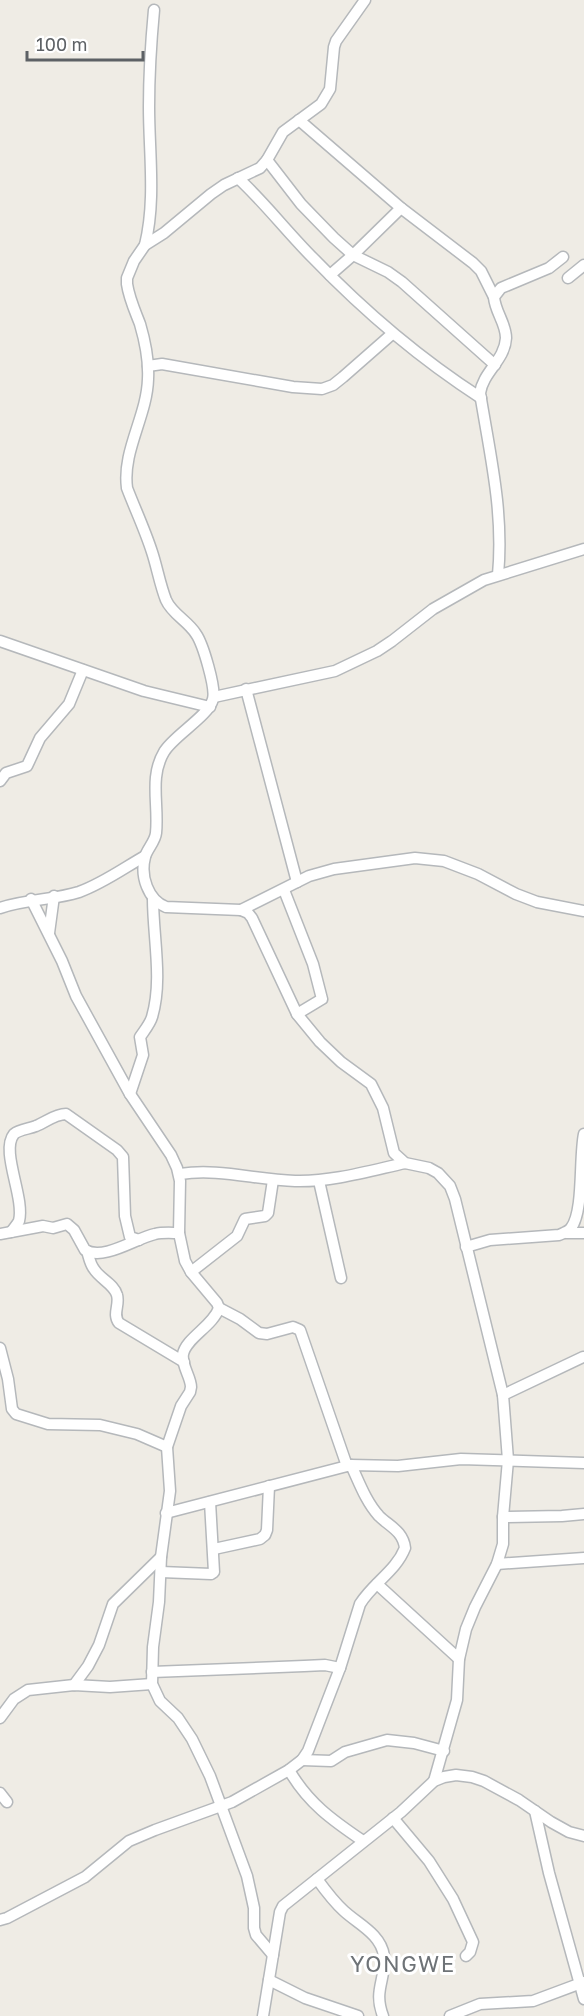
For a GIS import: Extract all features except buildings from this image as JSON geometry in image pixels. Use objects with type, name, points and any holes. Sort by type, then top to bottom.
[{"type":"street","points":[[145,245],[164,233],[211,194],[260,168],[283,132],[321,104],[326,98],[332,80],[334,47],[365,0]]},
{"type":"street","points":[[154,10],[149,105],[150,224],[145,245],[134,261],[127,278],[143,336],[148,366],[146,404],[131,452],[126,478],[127,488],[151,549],[167,602],[197,635],[201,644],[212,702]]},
{"type":"street","points":[[299,120],[401,208],[473,263],[481,271],[494,297],[506,338],[503,351],[482,382],[480,398],[499,508],[501,547],[498,575]]},
{"type":"street","points":[[267,160],[310,215],[353,255],[388,272],[402,282],[495,365]]},
{"type":"street","points":[[238,178],[330,275],[392,333],[427,362],[480,398]]},
{"type":"street","points":[[330,275],[401,208]]},
{"type":"street","points":[[494,297],[501,288],[549,268],[563,256]]},
{"type":"street","points":[[568,278],[584,265]]},
{"type":"street","points":[[148,366],[162,364],[293,387],[322,389],[333,385],[392,333]]},
{"type":"street","points":[[130,1094],[143,1052],[139,1039],[150,1023],[153,1010],[158,960],[153,923],[153,899],[144,877],[145,856],[156,833],[155,773],[165,748],[212,702],[246,689],[335,671],[392,641],[433,609],[472,586],[498,575],[584,549]]},
{"type":"street","points":[[0,641],[144,691],[212,702]]},
{"type":"street","points":[[0,781],[6,773],[27,766],[40,738],[72,699],[84,670]]},
{"type":"street","points":[[246,689],[297,882]]},
{"type":"street","points":[[0,908],[31,899],[85,889],[145,856]]},
{"type":"street","points":[[241,910],[309,876],[334,869],[402,859],[444,861],[478,874],[537,902],[584,911]]},
{"type":"street","points":[[284,890],[313,964],[322,999],[297,1014]]},
{"type":"street","points":[[48,933],[54,896]]},
{"type":"street","points":[[0,1920],[85,1877],[129,1841],[222,1806],[253,1791],[302,1760],[308,1751],[340,1668],[360,1604],[399,1560],[405,1544],[396,1529],[371,1507],[349,1466],[300,1330],[293,1327],[267,1334],[259,1333],[240,1319],[219,1308],[191,1272],[185,1261],[179,1233],[180,1174],[171,1155],[130,1094],[76,996],[31,899]]},
{"type":"street","points":[[153,899],[166,907],[241,910],[248,913],[258,929],[297,1014],[320,1042],[341,1062],[371,1084],[382,1108],[394,1153],[405,1163]]},
{"type":"street","points":[[5,1233],[19,1218],[7,1159],[9,1139],[15,1133],[35,1127],[61,1114],[69,1115],[117,1150],[123,1157],[126,1226],[130,1237],[139,1240]]},
{"type":"street","points":[[566,1233],[571,1228],[577,1214],[582,1183],[584,1134]]},
{"type":"street","points":[[180,1174],[208,1171],[273,1180],[319,1181],[405,1163],[429,1168],[446,1180],[455,1199],[502,1395],[508,1460],[503,1544],[497,1564],[474,1607],[466,1629],[459,1659],[457,1700],[434,1781]]},
{"type":"street","points":[[0,1176],[12,1175]]},
{"type":"street","points":[[191,1272],[237,1236],[245,1219],[268,1213],[273,1180]]},
{"type":"street","points":[[319,1181],[341,1278]]},
{"type":"street","points":[[5,1233],[68,1224],[87,1251],[94,1269],[114,1288],[117,1295],[116,1319],[119,1323],[184,1362]]},
{"type":"street","points":[[87,1251],[92,1253],[110,1251],[156,1233],[179,1233]]},
{"type":"street","points":[[466,1247],[490,1240],[584,1233]]},
{"type":"street","points":[[219,1308],[211,1322],[186,1346],[183,1353],[191,1383],[190,1392],[182,1406],[167,1447],[170,1491],[161,1557],[152,1684],[160,1701],[178,1718],[192,1739],[210,1776],[247,1876],[254,1908],[256,1935],[273,1955]]},
{"type":"street","points":[[0,1348],[8,1379],[12,1409],[16,1414],[25,1419],[48,1424],[100,1425],[136,1434],[167,1447]]},
{"type":"street","points":[[502,1395],[583,1357]]},
{"type":"street","points":[[166,1513],[349,1466],[398,1466],[461,1459],[584,1463]]},
{"type":"street","points":[[214,1549],[260,1539],[265,1535],[269,1486]]},
{"type":"street","points":[[161,1572],[211,1574],[215,1568],[210,1502]]},
{"type":"street","points":[[503,1517],[584,1514]]},
{"type":"street","points":[[74,1685],[88,1666],[99,1645],[113,1604],[161,1557]]},
{"type":"street","points":[[497,1564],[584,1558]]},
{"type":"street","points":[[377,1584],[459,1659]]},
{"type":"street","points":[[152,1672],[325,1665],[340,1668]]},
{"type":"street","points":[[0,1718],[14,1699],[28,1690],[74,1685],[110,1687],[152,1684]]},
{"type":"street","points":[[302,1760],[330,1761],[345,1752],[387,1740],[414,1743],[444,1751]]},
{"type":"street","points":[[289,1770],[300,1789],[315,1805],[363,1841]]},
{"type":"street","points":[[262,2016],[280,1912],[283,1906],[393,1818],[434,1781],[456,1775],[472,1777],[493,1785],[560,1827],[584,1836]]},
{"type":"street","points":[[0,1793],[8,1802]]},
{"type":"street","points":[[535,1811],[553,1889],[582,1983],[584,1998]]},
{"type":"street","points":[[393,1818],[429,1861],[453,1899],[473,1942],[466,1956]]},
{"type":"street","points":[[316,1879],[344,1911],[374,1935],[382,1948],[384,1968],[378,1994],[383,2016]]},
{"type":"street","points":[[269,1980],[321,2004],[358,2016]]},
{"type":"street","points":[[450,2016],[463,2013],[480,2004],[533,2001],[582,1983]]},
{"type":"district","name":"YONGWE","points":[[403,1963]]}]
